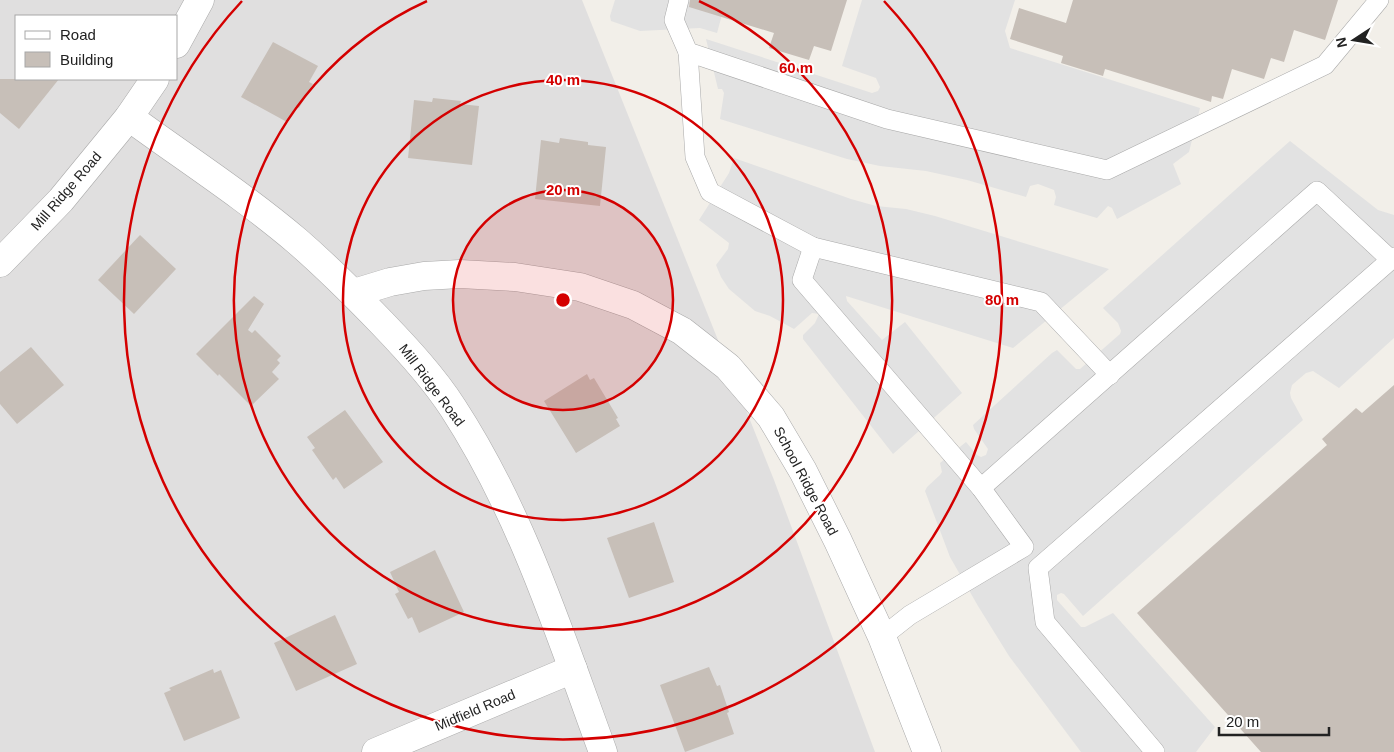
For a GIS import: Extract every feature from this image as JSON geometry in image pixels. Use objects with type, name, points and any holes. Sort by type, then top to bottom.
[{"type":"street","points":[[178,40],[200,0]]},
{"type":"street","name":"Mill Ridge Road","points":[[0,262],[61,200],[129,118],[154,80]]},
{"type":"street","name":"Mill Ridge Road","points":[[129,118],[244,200],[296,241],[354,294],[407,349],[452,406],[491,471],[521,534],[603,752]]},
{"type":"street","name":"School Ridge Road","points":[[354,294],[390,282],[424,276],[460,274],[515,277],[580,287],[633,305],[682,331],[728,367],[771,416],[803,471],[838,541],[882,638],[926,752]]},
{"type":"street","name":"Midfield Road","points":[[376,752],[573,669]]},
{"type":"lane","points":[[679,0],[674,20],[688,52],[694,157],[710,192],[813,247],[1041,302],[1110,375]]},
{"type":"lane","points":[[688,52],[887,119],[1107,170],[1325,65],[1380,0]]},
{"type":"lane","points":[[981,488],[1317,191],[1392,259],[1038,568]]},
{"type":"lane","points":[[813,247],[802,280],[981,488],[1038,568],[1045,622],[1155,752]]},
{"type":"lane","points":[[882,638],[910,616],[1024,547]]},
{"type":"shaded area","points":[[0,0],[582,0],[774,480],[875,752],[0,752]]},
{"type":"shaded area","points":[[615,0],[726,0],[717,33],[700,28],[640,31],[611,21],[610,16]]},
{"type":"shaded area","points":[[862,0],[1015,0],[1005,31],[1010,48],[1200,108],[1189,152],[1173,164],[1181,184],[1117,219],[1112,208],[1108,206],[1097,218],[1054,205],[1056,197],[1054,190],[1038,184],[1030,186],[1026,197],[967,180],[926,171],[880,166],[847,159],[720,119],[724,93],[722,89],[718,89],[706,39],[872,93],[878,91],[880,87],[876,78],[842,66]]},
{"type":"shaded area","points":[[1290,141],[1378,210],[1394,215],[1394,338],[1339,388],[1313,371],[1306,373],[1292,385],[1291,398],[1303,420],[1083,616],[1064,594],[1057,595],[1057,600],[1081,627],[1085,627],[1113,613],[1215,727],[1196,752],[1081,752],[1009,656],[978,606],[950,557],[925,491],[942,472],[940,463],[966,442],[977,455],[981,457],[986,455],[988,449],[973,425],[1052,353],[1057,350],[1076,369],[1080,369],[1120,334],[1121,331],[1118,323],[1103,308]]},
{"type":"shaded area","points":[[734,158],[851,199],[876,206],[906,209],[935,216],[1109,269],[1013,348],[846,296],[847,301],[882,340],[905,322],[962,393],[893,454],[803,339],[803,335],[815,323],[819,314],[812,313],[794,329],[770,316],[755,311],[729,289],[721,277],[716,265],[728,249],[729,243],[699,220],[729,173]]},
{"type":"building","points":[[690,0],[847,0],[831,51],[814,46],[809,60],[769,48],[774,33],[689,7]]},
{"type":"building","points":[[1073,0],[1338,0],[1325,40],[1294,30],[1284,62],[1271,58],[1264,79],[1232,69],[1223,99],[1212,96],[1211,102],[1105,69],[1103,76],[1061,63],[1063,56],[1010,39],[1019,8],[1066,23]]},
{"type":"building","points":[[273,42],[318,66],[309,82],[313,84],[299,108],[296,106],[287,122],[241,97]]},
{"type":"building","points":[[0,79],[58,80],[19,129],[0,113]]},
{"type":"building","points":[[433,98],[461,101],[460,104],[479,106],[472,165],[408,158],[414,100],[432,102]]},
{"type":"building","points":[[560,138],[606,147],[600,206],[535,199],[541,140],[559,143]]},
{"type":"building","points":[[140,235],[176,269],[134,314],[98,280]]},
{"type":"building","points":[[254,296],[264,304],[248,330],[252,333],[255,330],[281,356],[277,360],[280,363],[272,372],[279,379],[251,406],[196,354]]},
{"type":"building","points":[[31,347],[64,385],[17,424],[0,404],[0,372]]},
{"type":"building","points":[[587,374],[590,380],[594,378],[618,418],[616,419],[620,426],[576,453],[544,401]]},
{"type":"building","points":[[1394,385],[1394,752],[1261,752],[1137,613],[1327,445],[1322,439],[1356,408],[1362,413]]},
{"type":"building","points":[[345,410],[383,462],[344,489],[336,477],[333,480],[312,450],[315,448],[307,437]]},
{"type":"building","points":[[654,522],[674,582],[629,598],[607,538]]},
{"type":"building","points":[[435,550],[464,612],[419,633],[412,617],[408,619],[395,594],[399,592],[390,572]]},
{"type":"building","points":[[335,615],[357,664],[296,691],[274,643]]},
{"type":"building","points":[[709,667],[717,686],[720,685],[734,734],[685,752],[660,685]]},
{"type":"building","points":[[213,669],[214,673],[221,670],[240,718],[184,741],[164,693],[171,690],[169,688]]}]
